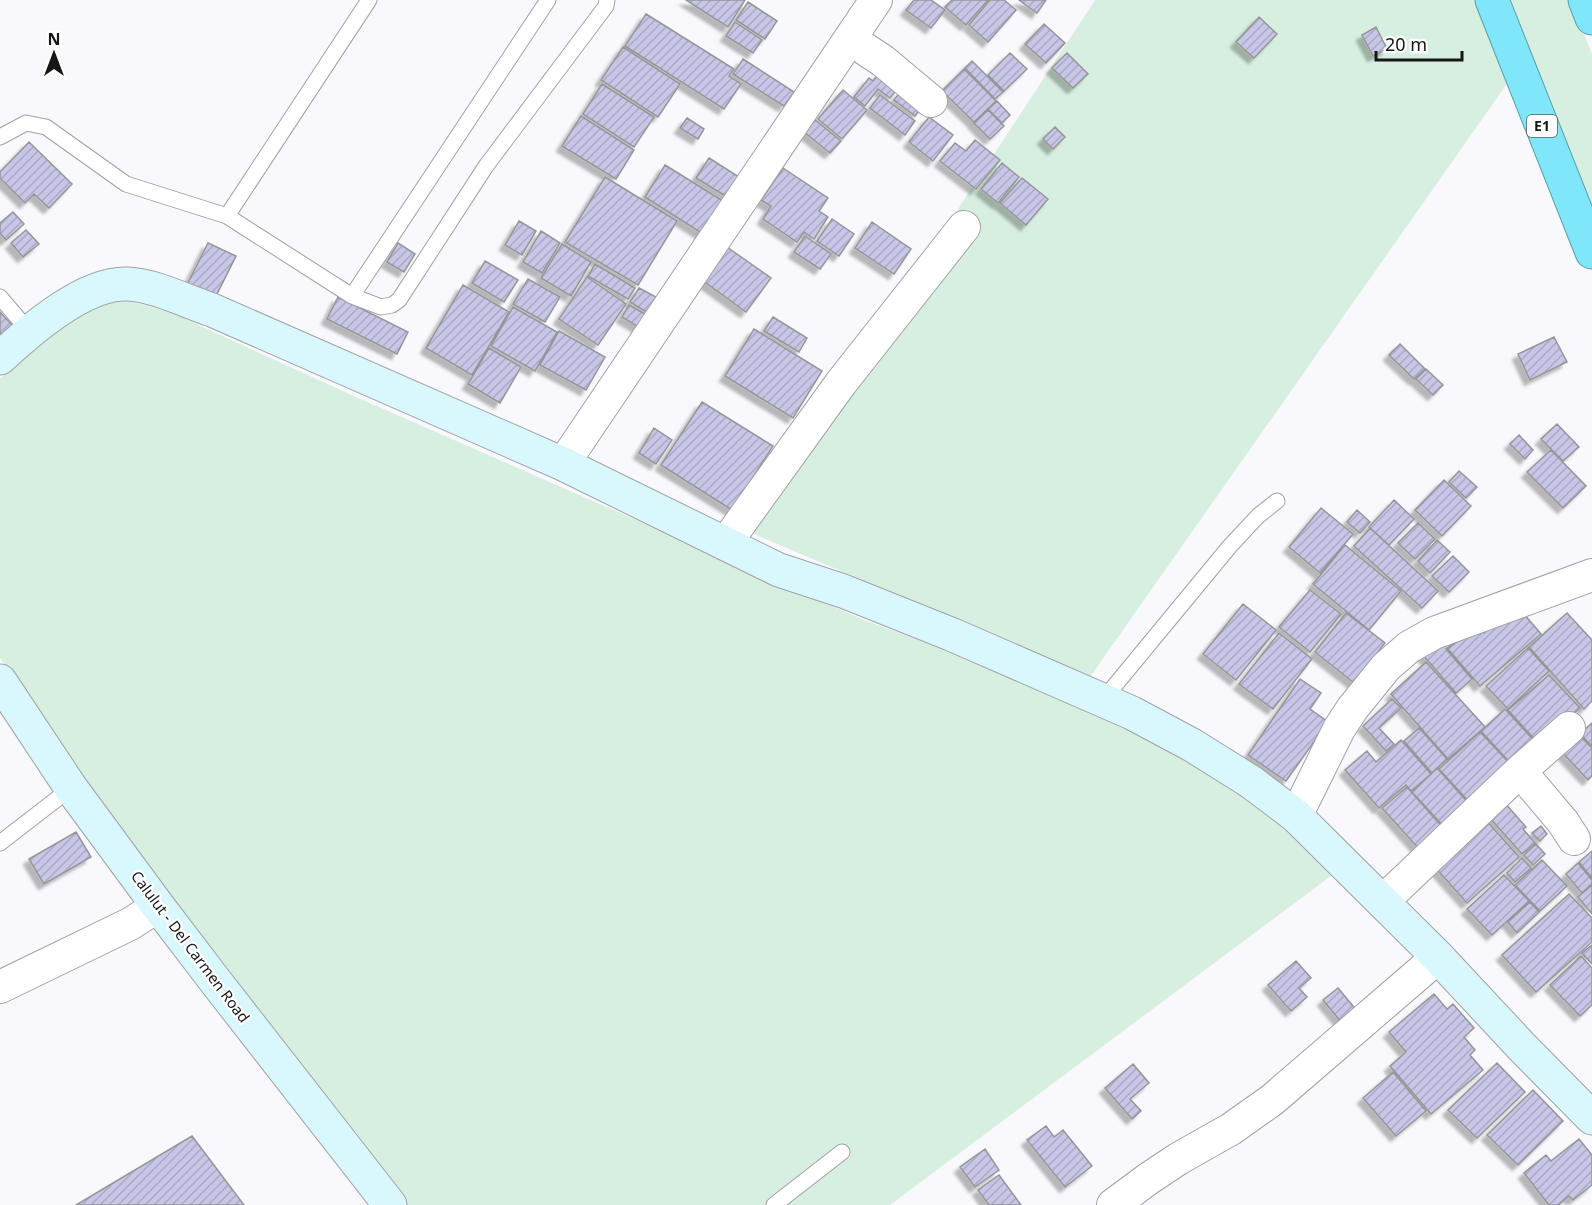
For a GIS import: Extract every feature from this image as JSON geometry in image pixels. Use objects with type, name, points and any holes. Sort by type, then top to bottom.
[{"type":"highway","name":"E1","points":[[1492,0],[1592,252]]},
{"type":"highway","points":[[1585,0],[1592,18]]},
{"type":"street","points":[[563,464],[876,0]]},
{"type":"street","points":[[849,39],[883,61],[931,101]]},
{"type":"street","points":[[725,544],[841,383],[964,227]]},
{"type":"street","points":[[0,358],[29,331],[86,293],[111,285],[130,284],[148,288],[212,310],[563,464],[779,570],[843,591],[953,635],[1132,713],[1192,745],[1251,782],[1296,816],[1438,957],[1592,1118]]},
{"type":"street","points":[[1296,816],[1339,729],[1352,708],[1386,668],[1409,647],[1434,633],[1592,575]]},
{"type":"street","name":"Calulut - Del Carmen Road","points":[[0,681],[71,788],[158,906],[390,1205]]},
{"type":"street","points":[[1382,902],[1520,771],[1569,728]]},
{"type":"street","points":[[1520,771],[1563,822],[1574,839]]},
{"type":"street","points":[[0,987],[130,924],[158,906]]},
{"type":"street","points":[[1113,1205],[1178,1159],[1231,1129],[1272,1100],[1438,957]]},
{"type":"lane","points":[[227,216],[369,0]]},
{"type":"lane","points":[[352,296],[548,0]]},
{"type":"lane","points":[[0,137],[26,123],[46,127],[126,184],[227,216],[352,296],[381,307],[392,305],[399,300],[486,166],[606,6],[607,0]]},
{"type":"lane","points":[[0,297],[29,331]]},
{"type":"lane","points":[[1102,701],[1230,546],[1258,516],[1277,501]]},
{"type":"lane","points":[[0,843],[71,788]]},
{"type":"lane","points":[[774,1205],[842,1152]]},
{"type":"green space","points":[[1095,0],[1482,0],[1511,78],[1090,677],[747,531]]},
{"type":"green space","points":[[1511,0],[1571,0],[1592,54],[1592,214]]},
{"type":"green space","points":[[128,301],[168,311],[347,393],[862,619],[1022,679],[1131,729],[1264,801],[1339,870],[890,1205],[407,1205],[285,1055],[170,905],[0,658],[0,379],[43,339],[100,303]]},
{"type":"building","points":[[686,0],[745,0],[728,27]]},
{"type":"building","points":[[914,0],[931,0],[945,10],[931,28],[906,10]]},
{"type":"building","points":[[952,0],[988,0],[966,25],[945,7]]},
{"type":"building","points":[[990,0],[1004,0],[1016,10],[988,42],[969,25]]},
{"type":"building","points":[[1019,0],[1046,0],[1037,13]]},
{"type":"building","points":[[748,2],[777,21],[765,39],[736,20]]},
{"type":"building","points":[[646,14],[734,69],[729,76],[741,84],[724,109],[625,46]]},
{"type":"building","points":[[1259,17],[1277,34],[1254,58],[1236,42]]},
{"type":"building","points":[[735,22],[762,40],[753,53],[726,36]]},
{"type":"building","points":[[1044,24],[1065,43],[1046,63],[1025,44]]},
{"type":"building","points":[[1376,27],[1387,49],[1373,56],[1362,35]]},
{"type":"building","points":[[623,47],[680,84],[658,117],[601,80]]},
{"type":"building","points":[[1010,53],[1027,69],[1004,91],[988,75]]},
{"type":"building","points":[[1067,53],[1088,74],[1073,88],[1052,68]]},
{"type":"building","points":[[743,59],[794,92],[784,106],[733,74]]},
{"type":"building","points":[[972,61],[1003,92],[995,99],[965,68]]},
{"type":"building","points":[[964,69],[996,101],[974,122],[942,91]]},
{"type":"building","points":[[879,73],[898,88],[890,98],[878,89],[865,106],[854,97],[869,78],[873,81]]},
{"type":"building","points":[[602,84],[654,117],[634,147],[583,114]]},
{"type":"building","points":[[843,90],[867,110],[842,139],[818,119]]},
{"type":"building","points":[[901,91],[922,107],[915,116],[894,100]]},
{"type":"building","points":[[880,95],[915,121],[905,135],[870,108]]},
{"type":"building","points":[[997,101],[1010,115],[1002,123],[988,109]]},
{"type":"building","points":[[988,110],[1004,126],[990,139],[974,123]]},
{"type":"building","points":[[809,115],[841,141],[830,153],[799,128]]},
{"type":"building","points":[[581,116],[634,150],[616,179],[562,146]]},
{"type":"building","points":[[929,117],[953,135],[933,161],[909,142]]},
{"type":"building","points":[[687,118],[704,129],[698,139],[680,128]]},
{"type":"building","points":[[1055,127],[1065,137],[1053,149],[1043,139]]},
{"type":"building","points":[[975,140],[1000,160],[976,189],[940,161],[955,143],[966,151]]},
{"type":"building","points":[[29,142],[72,184],[49,208],[34,194],[25,203],[0,178],[0,172]]},
{"type":"building","points":[[709,158],[739,177],[727,197],[696,178]]},
{"type":"building","points":[[1002,163],[1019,177],[998,203],[981,189]]},
{"type":"building","points":[[665,165],[723,201],[703,234],[645,197]]},
{"type":"building","points":[[783,168],[828,198],[819,211],[828,217],[814,239],[804,232],[797,242],[763,219],[771,206],[761,200]]},
{"type":"building","points":[[605,177],[677,221],[638,285],[565,242]]},
{"type":"building","points":[[1022,178],[1048,199],[1026,225],[1000,203]]},
{"type":"building","points":[[13,212],[24,224],[6,240],[0,233],[0,223]]},
{"type":"building","points":[[832,219],[854,234],[839,256],[817,241]]},
{"type":"building","points":[[519,221],[536,231],[522,255],[505,245]]},
{"type":"building","points":[[872,222],[911,249],[894,274],[855,248]]},
{"type":"building","points":[[26,230],[39,244],[23,257],[11,243]]},
{"type":"building","points":[[541,231],[560,243],[542,273],[523,262]]},
{"type":"building","points":[[805,236],[831,254],[820,269],[794,252]]},
{"type":"building","points":[[208,243],[236,256],[214,300],[186,287]]},
{"type":"building","points":[[398,243],[415,254],[404,272],[387,262]]},
{"type":"building","points":[[562,244],[591,262],[571,296],[541,278]]},
{"type":"building","points":[[727,247],[771,278],[746,312],[702,280]]},
{"type":"building","points":[[485,261],[518,280],[504,302],[472,283]]},
{"type":"building","points":[[595,264],[635,288],[628,299],[588,276]]},
{"type":"building","points":[[587,277],[626,304],[598,345],[559,319]]},
{"type":"building","points":[[528,279],[560,297],[545,322],[513,304]]},
{"type":"building","points":[[463,285],[509,312],[472,375],[426,348]]},
{"type":"building","points":[[639,288],[656,297],[648,313],[630,302]]},
{"type":"building","points":[[338,297],[408,332],[397,354],[327,319]]},
{"type":"building","points":[[629,305],[647,315],[640,328],[622,317]]},
{"type":"building","points":[[513,307],[557,332],[535,371],[491,346]]},
{"type":"building","points":[[0,312],[12,325],[0,336]]},
{"type":"building","points":[[773,317],[807,338],[799,352],[764,331]]},
{"type":"building","points":[[754,329],[822,371],[793,418],[725,376]]},
{"type":"building","points":[[559,331],[605,357],[586,390],[540,365]]},
{"type":"building","points":[[1554,337],[1567,362],[1530,380],[1518,354]]},
{"type":"building","points":[[1400,344],[1425,369],[1414,379],[1389,355]]},
{"type":"building","points":[[489,348],[521,367],[500,403],[468,384]]},
{"type":"building","points":[[1426,369],[1443,385],[1433,395],[1416,379]]},
{"type":"building","points":[[702,402],[773,446],[732,510],[661,465]]},
{"type":"building","points":[[1557,424],[1579,447],[1563,461],[1541,439]]},
{"type":"building","points":[[654,428],[672,440],[656,464],[639,453]]},
{"type":"building","points":[[1519,435],[1533,450],[1525,459],[1510,444]]},
{"type":"building","points":[[1551,450],[1586,486],[1563,508],[1527,472]]},
{"type":"building","points":[[1459,471],[1477,487],[1466,498],[1449,482]]},
{"type":"building","points":[[1444,480],[1471,506],[1442,536],[1415,510]]},
{"type":"building","points":[[1394,500],[1414,519],[1389,545],[1369,527]]},
{"type":"building","points":[[1321,508],[1353,534],[1320,573],[1289,547]]},
{"type":"building","points":[[1357,510],[1370,522],[1360,533],[1347,522]]},
{"type":"building","points":[[1418,523],[1435,539],[1415,559],[1398,543]]},
{"type":"building","points":[[1370,528],[1438,591],[1422,608],[1354,546]]},
{"type":"building","points":[[1437,540],[1450,552],[1430,573],[1418,561]]},
{"type":"building","points":[[1345,545],[1401,591],[1369,630],[1313,584]]},
{"type":"building","points":[[1453,556],[1469,572],[1449,592],[1432,576]]},
{"type":"building","points":[[1310,590],[1341,614],[1310,652],[1279,627]]},
{"type":"building","points":[[1243,604],[1276,630],[1236,680],[1203,654]]},
{"type":"building","points":[[1517,606],[1541,634],[1480,686],[1448,649],[1459,640],[1472,619],[1484,633]]},
{"type":"building","points":[[1346,613],[1385,643],[1354,683],[1315,652]]},
{"type":"building","points":[[1567,613],[1592,640],[1592,701],[1584,709],[1529,647]]},
{"type":"building","points":[[1279,633],[1312,659],[1273,709],[1239,684]]},
{"type":"building","points":[[1458,640],[1446,649],[1472,679],[1456,693],[1422,654]]},
{"type":"building","points":[[1528,648],[1549,671],[1508,709],[1486,686]]},
{"type":"building","points":[[1426,662],[1485,727],[1448,759],[1391,694]]},
{"type":"building","points":[[1549,675],[1580,708],[1539,744],[1508,710]]},
{"type":"building","points":[[1300,679],[1321,693],[1310,709],[1328,722],[1286,781],[1248,755]]},
{"type":"building","points":[[1392,699],[1401,708],[1379,728],[1394,744],[1386,751],[1363,726]]},
{"type":"building","points":[[1505,709],[1538,745],[1514,767],[1481,731]]},
{"type":"building","points":[[1592,723],[1592,746],[1580,734]]},
{"type":"building","points":[[1419,728],[1447,759],[1432,773],[1404,741]]},
{"type":"building","points":[[1480,732],[1514,768],[1472,805],[1439,769]]},
{"type":"building","points":[[1578,734],[1592,748],[1592,776],[1588,780],[1560,750]]},
{"type":"building","points":[[1401,740],[1431,774],[1411,791],[1406,785],[1379,808],[1345,770],[1367,751],[1376,762]]},
{"type":"building","points":[[1437,768],[1471,806],[1446,829],[1412,792]]},
{"type":"building","points":[[1407,787],[1444,829],[1420,850],[1382,808]]},
{"type":"building","points":[[1504,802],[1526,827],[1523,829],[1535,843],[1522,854],[1488,816]]},
{"type":"building","points":[[1485,819],[1519,857],[1467,903],[1433,865]]},
{"type":"building","points":[[1541,826],[1547,834],[1540,841],[1532,833]]},
{"type":"building","points":[[76,832],[91,857],[44,884],[29,859]]},
{"type":"building","points":[[1536,844],[1545,854],[1533,865],[1524,855]]},
{"type":"building","points":[[1592,851],[1592,878],[1579,862]]},
{"type":"building","points":[[1522,858],[1531,868],[1515,882],[1507,873]]},
{"type":"building","points":[[1542,860],[1567,886],[1540,911],[1515,885]]},
{"type":"building","points":[[1578,863],[1592,880],[1592,884],[1582,893],[1566,874]]},
{"type":"building","points":[[1504,875],[1529,901],[1492,935],[1467,909]]},
{"type":"building","points":[[1592,885],[1592,914],[1578,897]]},
{"type":"building","points":[[1569,894],[1592,918],[1592,942],[1536,992],[1502,955]]},
{"type":"building","points":[[1530,902],[1539,912],[1517,933],[1508,922]]},
{"type":"building","points":[[1592,945],[1592,964],[1582,953]]},
{"type":"building","points":[[1581,956],[1592,968],[1592,1005],[1580,1016],[1550,985]]},
{"type":"building","points":[[1296,961],[1311,978],[1299,988],[1307,997],[1291,1011],[1268,985]]},
{"type":"building","points":[[1338,988],[1357,1011],[1342,1023],[1323,1000]]},
{"type":"building","points":[[1434,994],[1447,1009],[1453,1004],[1474,1028],[1464,1037],[1475,1050],[1470,1055],[1483,1070],[1431,1114],[1390,1066],[1406,1052],[1389,1032]]},
{"type":"building","points":[[1497,1063],[1525,1092],[1477,1138],[1448,1110]]},
{"type":"building","points":[[1133,1064],[1149,1083],[1130,1099],[1141,1111],[1132,1119],[1105,1088]]},
{"type":"building","points":[[1393,1072],[1426,1111],[1396,1136],[1363,1098]]},
{"type":"building","points":[[1533,1090],[1563,1121],[1518,1165],[1487,1135]]},
{"type":"building","points":[[1046,1126],[1054,1137],[1063,1130],[1092,1166],[1065,1187],[1027,1140]]},
{"type":"building","points":[[192,1136],[244,1205],[76,1205]]},
{"type":"building","points":[[1579,1139],[1592,1155],[1592,1185],[1573,1200],[1569,1196],[1558,1205],[1549,1205],[1524,1173],[1546,1155],[1551,1161]]},
{"type":"building","points":[[985,1149],[999,1170],[975,1187],[960,1167]]},
{"type":"building","points":[[999,1175],[1021,1205],[989,1205],[978,1190]]}]
